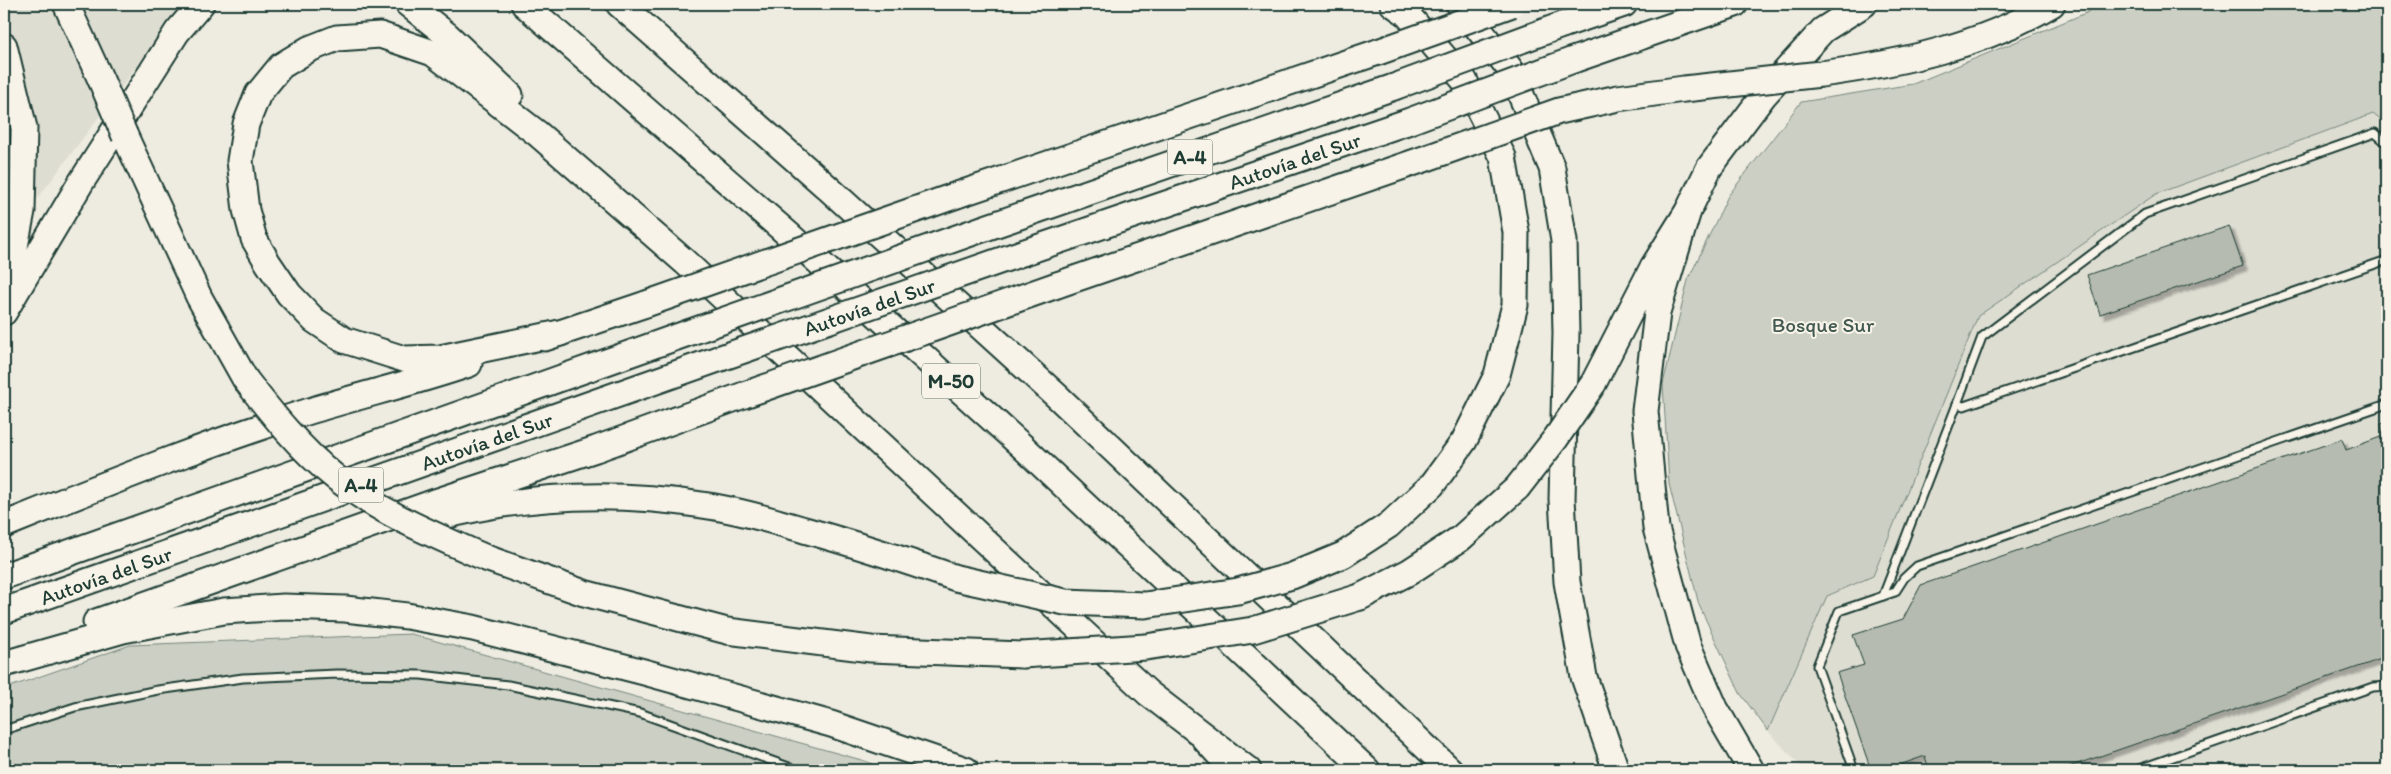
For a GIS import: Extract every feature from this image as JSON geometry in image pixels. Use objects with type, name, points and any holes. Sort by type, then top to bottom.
[{"type":"highway","points":[[66,4],[199,297],[244,379],[284,429],[336,477],[401,519],[486,558],[584,593],[727,631],[871,649],[1022,655],[1146,648],[1253,630],[1360,597],[1409,572],[1461,538],[1517,488],[1556,438],[1593,384],[1653,267],[1688,210],[1709,168],[1764,95],[1823,30],[1864,4]]},
{"type":"highway","points":[[4,312],[80,184],[177,32],[201,4]]},
{"type":"highway","points":[[408,4],[447,35],[685,262],[1148,693],[1248,770]]},
{"type":"highway","name":"M-50","points":[[524,4],[789,235],[1016,440],[1367,770]]},
{"type":"highway","name":"M-50","points":[[619,4],[792,156],[1059,398],[1450,770]]},
{"type":"highway","points":[[276,560],[475,508],[543,498],[642,498],[703,505],[769,519],[886,554],[956,578],[1065,602],[1145,605],[1238,590],[1292,576],[1343,555],[1389,525],[1432,485],[1464,441],[1497,376],[1515,305],[1516,232],[1503,157],[1464,80],[1406,13],[1392,4]]},
{"type":"highway","points":[[1459,4],[1510,69],[1552,168],[1564,241],[1566,333],[1562,499],[1567,582],[1584,677],[1616,770]]},
{"type":"highway","points":[[4,525],[177,455],[313,410],[428,378],[1378,52],[1512,4]]},
{"type":"highway","name":"Autovía del Sur","points":[[4,576],[688,332],[1394,87],[1624,4]]},
{"type":"highway","name":"Autovía del Sur","points":[[4,611],[1022,253],[1408,122],[1573,60],[1735,4]]},
{"type":"highway","points":[[4,654],[276,560],[438,501],[596,449],[1057,285],[1559,111],[1618,98],[1821,74],[1914,58],[1966,44],[2052,4]]},
{"type":"highway","points":[[560,333],[440,358],[404,358],[344,340],[314,320],[289,294],[268,263],[254,239],[246,210],[240,161],[246,124],[258,94],[280,66],[309,49],[338,38],[380,35],[433,53],[538,134],[685,262]]},
{"type":"highway","points":[[4,46],[24,128],[22,211],[4,305]]},
{"type":"highway","points":[[1688,210],[1657,313],[1645,411],[1656,528],[1688,646],[1715,708],[1751,770]]},
{"type":"highway","points":[[4,664],[123,630],[224,611],[284,607],[345,609],[407,616],[473,628],[644,672],[831,724],[966,770]]},
{"type":"highway","points":[[1688,646],[1770,770]]},
{"type":"lane","points":[[1883,596],[1982,337],[2145,214],[2375,134],[2387,143]]},
{"type":"lane","points":[[1957,404],[1964,406],[2387,260]]},
{"type":"lane","points":[[1854,770],[1817,666],[1839,611],[1895,592],[1904,578],[1917,566],[2387,404]]},
{"type":"lane","points":[[4,730],[75,707],[158,690],[243,678],[337,674],[420,675],[508,685],[640,713],[797,770]]},
{"type":"lane","points":[[2136,770],[2373,687],[2387,686]]},
{"type":"lane","points":[[1148,693],[1221,770]]},
{"type":"shaded area","points":[[4,4],[184,4],[4,243]]},
{"type":"shaded area","points":[[2373,114],[2387,125],[2387,770],[1804,770],[1768,731],[1827,596],[1873,576],[1978,316],[2156,194]]},
{"type":"green space","name":"Bosque Sur","points":[[2102,4],[2387,4],[2387,125],[2373,114],[2156,194],[1978,316],[1873,576],[1827,596],[1768,731],[1740,693],[1699,605],[1669,484],[1663,384],[1688,280],[1728,196],[1801,102],[1913,84],[2086,13]]},
{"type":"green space","points":[[411,634],[865,761],[885,770],[4,770],[4,689],[130,645]]},
{"type":"building","points":[[2229,226],[2243,266],[2100,314],[2087,275]]},
{"type":"building","points":[[2387,422],[2387,657],[2060,770],[1929,770],[1925,756],[1885,770],[1871,770],[1837,673],[1864,665],[1853,635],[1903,619],[1921,585],[2342,439],[2346,450],[2383,436],[2381,424]]}]
